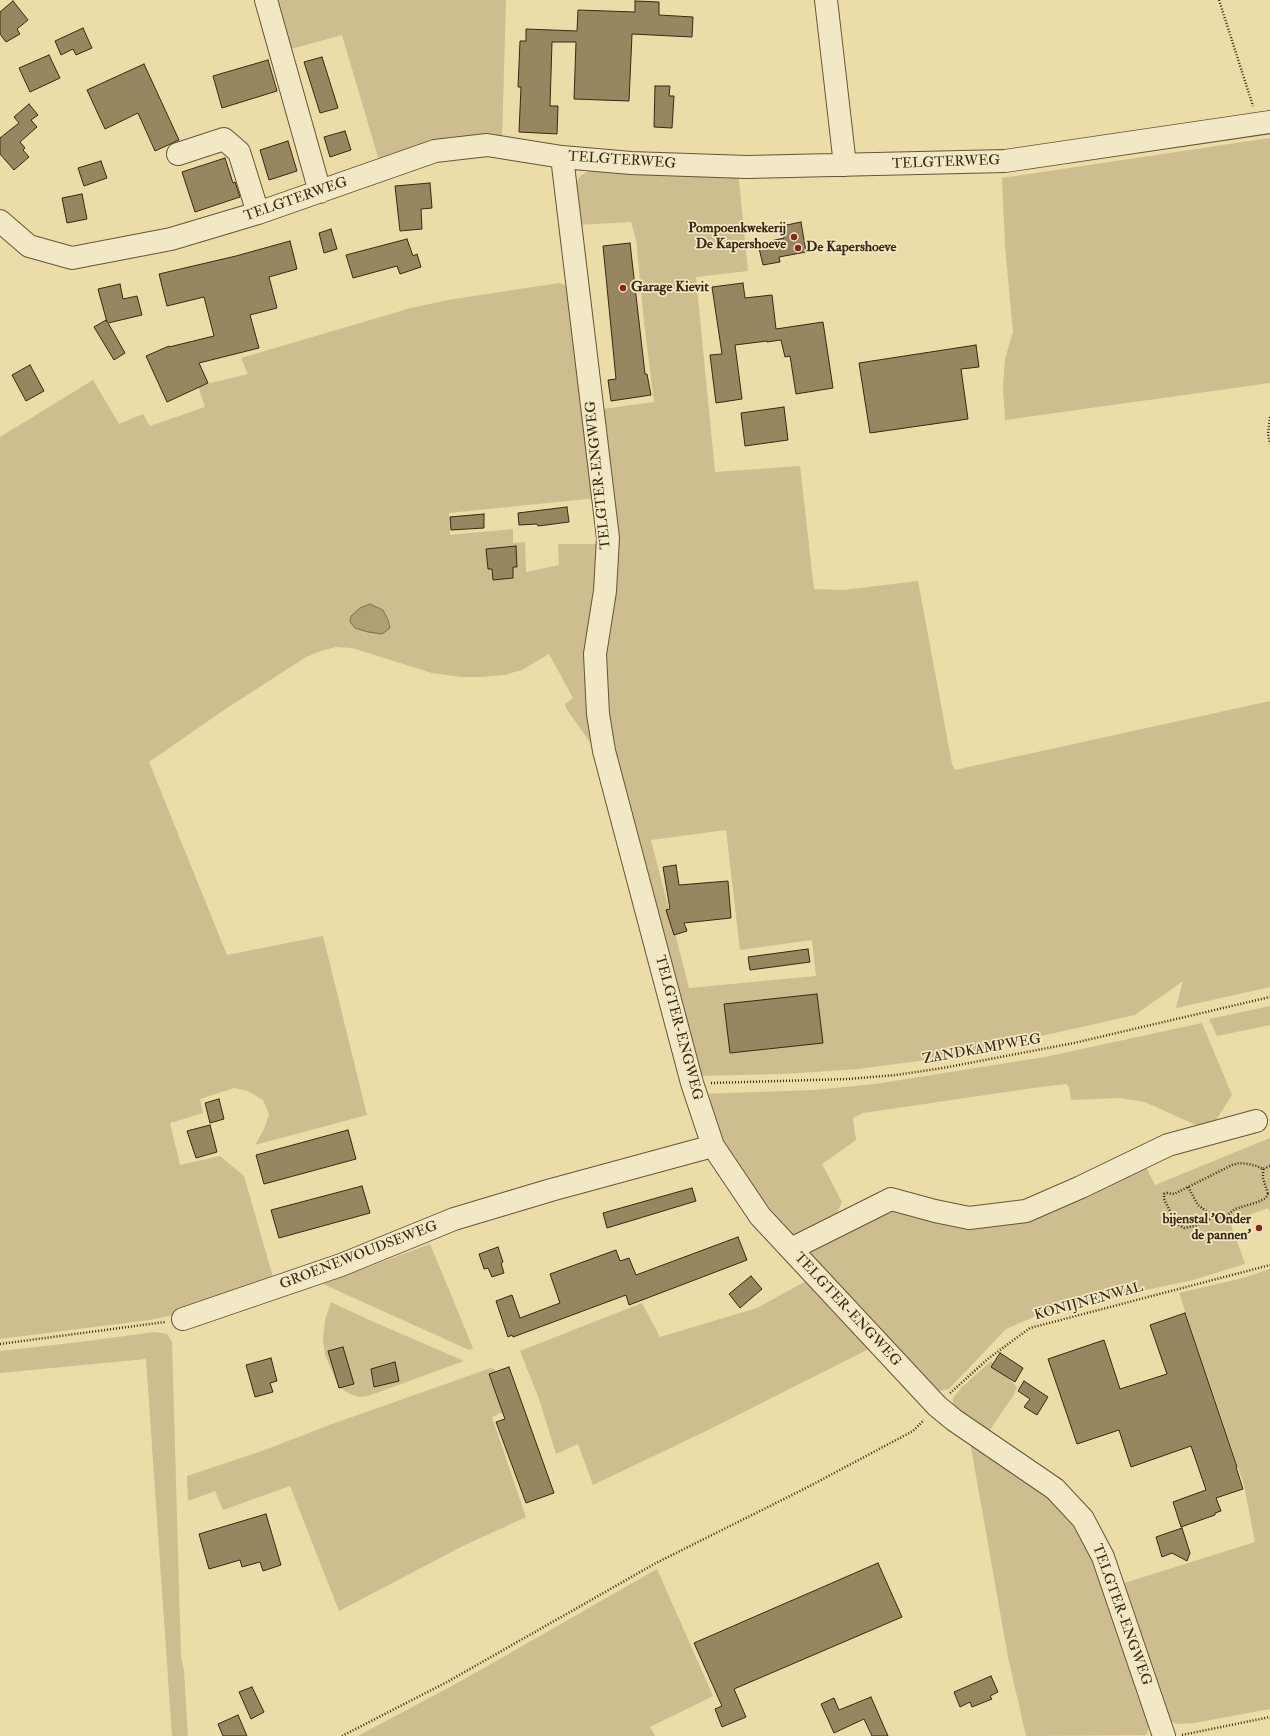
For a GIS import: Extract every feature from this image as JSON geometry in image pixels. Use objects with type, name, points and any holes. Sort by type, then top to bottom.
[{"type":"street","points":[[266,0],[320,192]]},
{"type":"street","points":[[826,0],[845,165]]},
{"type":"street","name":"TELGTERWEG","points":[[0,221],[29,246],[72,258],[171,239],[258,214],[435,151],[487,145],[562,157],[631,163],[748,167],[1005,161],[1262,116]]},
{"type":"street","points":[[178,154],[224,139],[238,152],[258,214]]},
{"type":"street","name":"TELGTER-ENGWEG","points":[[562,157],[608,538],[605,591],[595,654],[598,714],[604,751],[692,1083],[713,1146],[760,1216],[937,1406],[954,1420],[1055,1489],[1083,1518],[1103,1557],[1164,1736]]},
{"type":"street","points":[[791,1249],[891,1199],[935,1211],[969,1218],[1026,1211],[1082,1187],[1168,1145],[1256,1121]]},
{"type":"street","name":"GROENEWOUDSEWEG","points":[[183,1319],[341,1265],[454,1219],[550,1190],[713,1146]]},
{"type":"path","points":[[1219,0],[1262,116]]},
{"type":"path","points":[[1270,417],[1268,434],[1270,444]]},
{"type":"path","name":"ZANDKAMPWEG","points":[[692,1083],[848,1079],[896,1075],[943,1068],[1074,1043],[1270,997]]},
{"type":"path","points":[[1263,1169],[1262,1178],[1269,1194],[1266,1198],[1235,1209],[1225,1217],[1214,1217],[1195,1226],[1184,1228],[1176,1223],[1167,1206],[1164,1194],[1168,1192],[1174,1194],[1232,1164],[1239,1163],[1257,1166],[1263,1169],[1270,1166]]},
{"type":"path","points":[[1188,1187],[1198,1206],[1214,1217]]},
{"type":"path","name":"KONIJNENWAL","points":[[342,1736],[447,1682],[656,1563],[806,1488],[913,1431],[937,1406],[989,1358],[1030,1328],[1270,1265]]},
{"type":"path","points":[[0,1344],[183,1319]]},
{"type":"path","points":[[1177,1736],[1270,1717]]},
{"type":"shaded area","points":[[268,0],[506,0],[502,140],[380,164],[342,35],[280,52]]},
{"type":"shaded area","points":[[1270,138],[1270,383],[1005,420],[1003,387],[1005,359],[1013,332],[1005,246],[1002,178]]},
{"type":"shaded area","points":[[593,168],[738,171],[748,271],[696,277],[715,472],[800,466],[814,589],[843,590],[918,581],[952,764],[955,770],[1270,701],[1270,987],[1176,1008],[1183,981],[1135,1015],[934,1059],[858,1069],[784,1074],[698,1076],[609,745],[596,410],[654,402],[636,239],[631,222],[576,225],[574,189],[579,177]],"holes":[[[726,830],[740,950],[812,940],[816,976],[689,988],[651,840]]]},
{"type":"shaded area","points":[[559,283],[568,286],[597,498],[449,513],[450,535],[513,529],[513,543],[525,542],[526,572],[559,565],[558,544],[600,544],[596,751],[566,708],[565,704],[573,698],[549,654],[522,670],[504,675],[461,677],[432,673],[352,648],[336,647],[306,657],[224,710],[149,762],[227,955],[323,936],[367,1115],[255,1145],[264,1129],[269,1114],[263,1100],[248,1091],[234,1088],[200,1099],[203,1113],[170,1123],[180,1165],[220,1156],[244,1176],[275,1284],[189,1312],[149,1320],[0,1339],[0,437],[93,380],[119,424],[143,414],[150,426],[205,407],[198,386],[248,374],[241,358],[411,308],[448,300]]},
{"type":"shaded area","points":[[370,604],[383,610],[388,620],[390,628],[382,634],[355,628],[350,622],[351,616],[360,608]]},
{"type":"shaded area","points":[[1270,1006],[1270,1025],[1217,1036],[1209,1019]]},
{"type":"shaded area","points":[[1202,1023],[1232,1095],[1209,1131],[1145,1102],[1119,1098],[1071,1100],[1069,1087],[1066,1084],[863,1113],[853,1118],[856,1140],[822,1164],[842,1202],[835,1217],[795,1237],[742,1176],[721,1144],[700,1094],[814,1090],[875,1084],[1045,1057]]},
{"type":"shaded area","points":[[1270,1138],[1270,1212],[1268,1208],[1230,1222],[1245,1264],[1193,1280],[1063,1308],[1038,1315],[1006,1329],[949,1389],[934,1392],[853,1305],[809,1251],[877,1213],[910,1210],[965,1222],[1144,1163],[1155,1185]]},
{"type":"shaded area","points":[[430,1244],[473,1348],[469,1350],[323,1284]]},
{"type":"shaded area","points":[[1270,1269],[1270,1709],[1194,1723],[1177,1724],[1170,1721],[1118,1585],[1255,1542],[1244,1485],[1179,1293],[1243,1278]]},
{"type":"shaded area","points":[[806,1281],[873,1347],[704,1432],[593,1485],[578,1444],[556,1454],[539,1399],[520,1351],[642,1303],[660,1337],[757,1308]]},
{"type":"shaded area","points":[[331,1302],[464,1361],[368,1396],[359,1397],[350,1394],[339,1387],[325,1355],[323,1339],[325,1320]]},
{"type":"shaded area","points":[[155,1332],[167,1334],[172,1342],[181,1657],[184,1670],[188,1736],[172,1736],[146,1359],[0,1373],[0,1351]]},
{"type":"shaded area","points":[[991,1361],[1017,1387],[1013,1396],[987,1434],[953,1407],[953,1398],[962,1387]]},
{"type":"shaded area","points":[[491,1368],[497,1372],[510,1409],[492,1417],[526,1517],[461,1547],[339,1611],[290,1486],[223,1510],[215,1491],[188,1501],[187,1476],[262,1451],[332,1424]]},
{"type":"shaded area","points":[[969,1436],[1034,1483],[1082,1528],[1152,1721],[1146,1735],[1026,1736],[1008,1657]]},
{"type":"shaded area","points":[[657,1569],[713,1696],[650,1727],[655,1736],[358,1736],[463,1680]]},
{"type":"building","points":[[13,1],[28,20],[17,29],[20,34],[6,42],[0,34],[0,12]]},
{"type":"building","points":[[635,1],[659,2],[659,15],[693,17],[692,37],[632,34],[629,101],[574,99],[576,42],[552,42],[550,106],[558,106],[557,134],[519,132],[521,87],[518,87],[520,41],[526,41],[526,29],[577,31],[578,10],[635,12]]},
{"type":"building","points":[[83,28],[92,48],[76,55],[73,49],[61,55],[55,41]]},
{"type":"building","points":[[49,55],[60,78],[30,92],[19,68]]},
{"type":"building","points":[[322,57],[338,108],[320,113],[304,62]]},
{"type":"building","points":[[268,60],[277,91],[222,108],[213,76]]},
{"type":"building","points":[[144,64],[179,140],[155,151],[138,113],[105,129],[87,90]]},
{"type":"building","points":[[655,86],[670,86],[669,96],[674,96],[672,128],[654,127]]},
{"type":"building","points":[[29,104],[38,115],[31,120],[37,127],[20,142],[25,148],[23,150],[29,157],[14,170],[0,154],[0,138],[19,123],[14,117]]},
{"type":"building","points":[[345,131],[351,150],[330,157],[324,137]]},
{"type":"building","points":[[288,141],[297,171],[269,180],[260,150]]},
{"type":"building","points":[[225,158],[233,183],[235,182],[240,197],[195,212],[182,172]]},
{"type":"building","points":[[101,161],[107,178],[84,186],[78,168]]},
{"type":"building","points":[[430,183],[432,208],[421,209],[422,229],[400,231],[395,186]]},
{"type":"building","points":[[82,194],[87,219],[67,223],[62,198]]},
{"type":"building","points":[[801,222],[806,252],[779,257],[780,262],[763,265],[758,244],[784,238],[782,226]]},
{"type":"building","points":[[331,229],[337,249],[324,253],[319,233]]},
{"type":"building","points":[[407,239],[413,256],[417,254],[421,267],[400,274],[397,266],[353,278],[346,255]]},
{"type":"building","points":[[290,241],[297,269],[269,277],[277,308],[250,315],[259,348],[199,363],[208,383],[167,402],[146,356],[169,346],[214,336],[204,297],[167,306],[159,274],[236,256]]},
{"type":"building","points":[[630,243],[645,374],[647,374],[651,395],[611,401],[608,380],[616,379],[603,246]]},
{"type":"building","points":[[743,283],[745,298],[772,295],[776,329],[823,322],[833,388],[796,394],[790,356],[785,357],[781,340],[735,345],[742,399],[716,403],[710,355],[722,354],[712,287]]},
{"type":"building","points":[[120,284],[123,299],[137,296],[142,315],[108,323],[125,353],[114,360],[94,327],[106,320],[107,322],[98,289]]},
{"type":"building","points":[[976,345],[979,367],[961,369],[968,419],[870,433],[859,363]]},
{"type":"building","points":[[30,365],[44,391],[26,401],[12,375]]},
{"type":"building","points":[[784,407],[788,440],[745,446],[741,413]]},
{"type":"building","points":[[567,507],[569,522],[538,526],[537,524],[519,525],[518,513]]},
{"type":"building","points":[[484,514],[484,528],[451,530],[450,517]]},
{"type":"building","points":[[516,546],[517,567],[513,567],[513,578],[493,580],[492,569],[488,569],[486,549]]},
{"type":"building","points":[[676,865],[679,885],[728,881],[731,918],[684,923],[687,931],[674,935],[666,910],[670,909],[663,867]]},
{"type":"building","points":[[808,949],[810,962],[750,970],[748,957]]},
{"type":"building","points":[[817,994],[823,1043],[730,1053],[724,1004]]},
{"type":"building","points":[[219,1099],[224,1119],[210,1123],[205,1103]]},
{"type":"building","points":[[210,1125],[217,1152],[196,1158],[187,1131]]},
{"type":"building","points":[[348,1130],[356,1159],[264,1184],[256,1155]]},
{"type":"building","points":[[362,1186],[370,1213],[279,1238],[271,1210]]},
{"type":"building","points":[[692,1188],[696,1201],[607,1228],[603,1213]]},
{"type":"building","points":[[738,1237],[747,1260],[629,1305],[626,1295],[513,1337],[512,1335],[508,1337],[496,1301],[512,1295],[520,1318],[560,1303],[550,1274],[616,1250],[620,1261],[629,1258],[636,1275]]},
{"type":"building","points":[[498,1247],[503,1262],[501,1263],[504,1273],[492,1277],[488,1268],[484,1269],[479,1254]]},
{"type":"building","points":[[751,1276],[762,1289],[740,1308],[729,1294]]},
{"type":"building","points":[[1185,1313],[1243,1489],[1216,1498],[1221,1511],[1215,1513],[1215,1515],[1181,1527],[1173,1502],[1206,1490],[1191,1446],[1131,1467],[1119,1430],[1077,1444],[1048,1359],[1104,1340],[1120,1389],[1167,1374],[1150,1325]]},
{"type":"building","points":[[343,1347],[354,1384],[339,1388],[328,1351]]},
{"type":"building","points":[[1000,1353],[1023,1368],[1015,1382],[991,1367]]},
{"type":"building","points":[[271,1358],[277,1381],[270,1383],[273,1392],[255,1397],[246,1365]]},
{"type":"building","points":[[395,1362],[399,1381],[374,1387],[371,1369]]},
{"type":"building","points":[[509,1367],[554,1493],[526,1503],[496,1422],[505,1419],[489,1374]]},
{"type":"building","points":[[1024,1381],[1048,1397],[1037,1415],[1024,1407],[1030,1399],[1018,1391]]},
{"type":"building","points":[[266,1514],[281,1565],[263,1571],[260,1562],[242,1567],[240,1560],[209,1569],[199,1534]]},
{"type":"building","points":[[1182,1528],[1190,1553],[1187,1561],[1172,1553],[1162,1557],[1156,1537]]},
{"type":"building","points":[[878,1563],[902,1617],[734,1689],[746,1717],[722,1727],[715,1709],[722,1706],[694,1643]]},
{"type":"building","points":[[991,1676],[998,1692],[990,1696],[992,1699],[972,1707],[970,1702],[960,1707],[954,1692]]},
{"type":"building","points":[[252,1687],[264,1712],[251,1719],[239,1692]]},
{"type":"building","points":[[871,1697],[888,1736],[872,1736],[864,1719],[834,1733],[821,1704],[834,1698],[839,1710]]},
{"type":"building","points":[[238,1715],[247,1736],[223,1736],[218,1724]]},
{"type":"place","name":"Pompoenkwekerij De Kapershoeve","points":[[794,237]]},
{"type":"place","name":"De Kapershoeve","points":[[798,248]]},
{"type":"place","name":"Garage Kievit","points":[[623,288]]},
{"type":"place","name":"bijenstal 'Onder de pannen'","points":[[1259,1228]]}]
